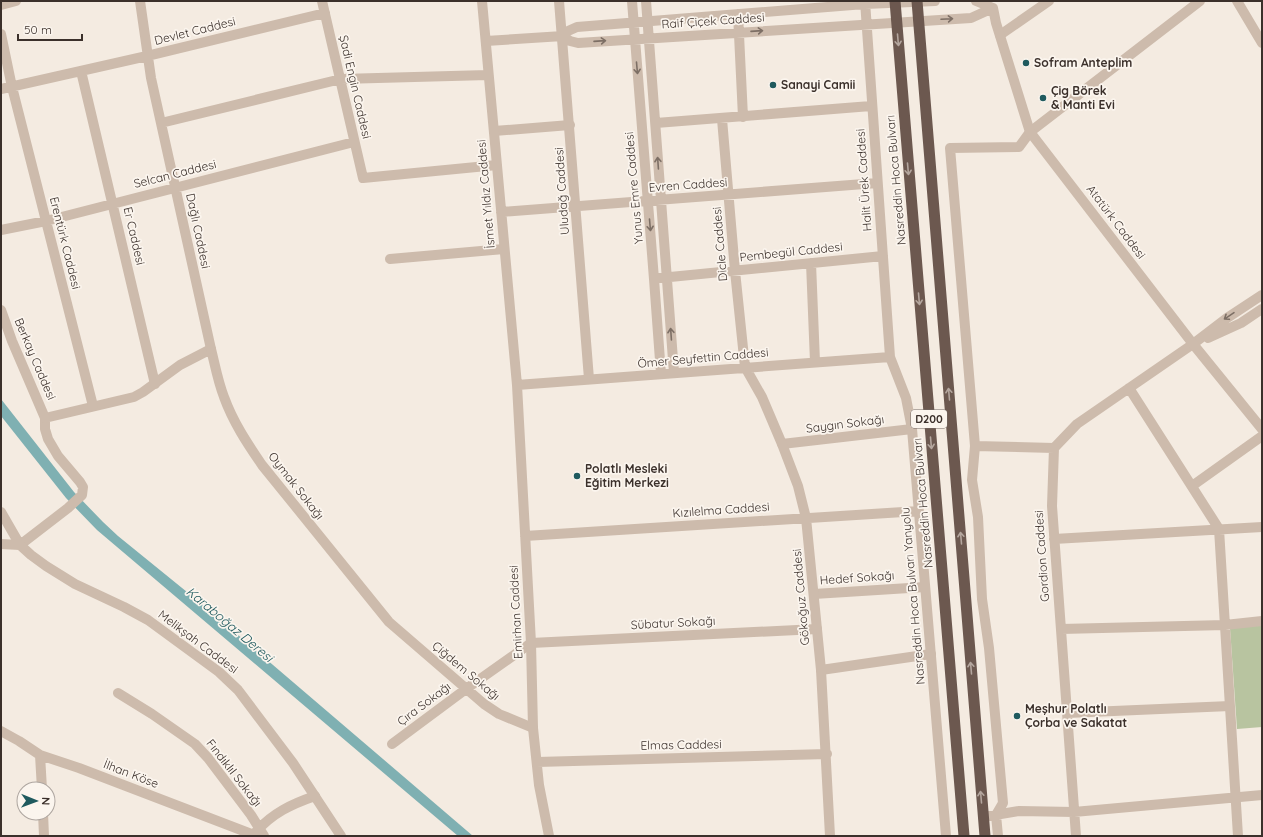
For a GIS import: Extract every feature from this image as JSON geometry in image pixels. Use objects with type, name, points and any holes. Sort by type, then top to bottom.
[{"type":"highway","name":"D200","points":[[917,1],[984,836]]},
{"type":"highway","name":"Nasreddin Hoca Bulvarı","points":[[895,2],[964,836]]},
{"type":"street","points":[[1,5],[16,1]]},
{"type":"street","name":"Dağlı Caddesi","points":[[140,1],[147,56],[211,349]]},
{"type":"street","name":"Şadi Engin Caddesi","points":[[322,1],[363,178],[497,165]]},
{"type":"street","name":"İsmet Yıldız Caddesi","points":[[482,1],[517,385]]},
{"type":"street","name":"Uludağ Caddesi","points":[[560,1],[589,379]]},
{"type":"street","name":"Yunus Emre Caddesi","points":[[632,1],[661,374]]},
{"type":"street","points":[[646,1],[674,373]]},
{"type":"street","name":"Raif Çiçek Caddesi","points":[[563,36],[568,31],[577,27],[738,14],[790,6],[935,1]]},
{"type":"street","points":[[976,1],[993,4]]},
{"type":"street","points":[[1000,35],[1049,1]]},
{"type":"street","points":[[998,836],[996,815],[1003,803],[989,648],[982,599],[978,517],[972,480],[975,446],[950,148],[1019,148],[1030,132],[1200,1]]},
{"type":"street","points":[[1236,1],[1262,43]]},
{"type":"street","name":"Halit Ürek Caddesi","points":[[865,3],[890,357]]},
{"type":"street","name":"Raif Çiçek Caddesi","points":[[486,41],[563,36],[570,41],[578,43],[971,18],[993,4]]},
{"type":"street","name":"Atatürk Caddesi","points":[[993,4],[1000,35],[1030,132],[1193,344],[1262,429]]},
{"type":"street","name":"Devlet Caddesi","points":[[1,89],[147,56],[325,13]]},
{"type":"street","points":[[738,14],[743,117]]},
{"type":"street","name":"Erentürk Caddesi","points":[[1,34],[12,86],[93,406]]},
{"type":"street","name":"Er Caddesi","points":[[81,71],[155,384]]},
{"type":"street","points":[[161,123],[340,79],[488,75]]},
{"type":"street","points":[[656,123],[872,106]]},
{"type":"street","name":"Dicle Caddesi","points":[[722,119],[745,367]]},
{"type":"street","points":[[494,131],[570,125]]},
{"type":"street","name":"Selcan Caddesi","points":[[1,230],[46,221],[354,142]]},
{"type":"street","name":"Evren Caddesi","points":[[501,212],[877,183]]},
{"type":"street","points":[[390,259],[504,249]]},
{"type":"street","name":"Pembegül Caddesi","points":[[654,279],[883,256]]},
{"type":"street","points":[[811,263],[815,362]]},
{"type":"street","points":[[975,446],[1054,448],[1077,424],[1262,295]]},
{"type":"street","name":"Berkay Caddesi","points":[[1,310],[12,341],[45,418],[48,439],[58,456],[83,487],[82,495],[68,508],[20,545]]},
{"type":"street","points":[[1193,344],[1241,323],[1262,310]]},
{"type":"street","points":[[45,418],[134,397],[155,384],[180,365],[211,349]]},
{"type":"street","name":"Oymak Sokağı","points":[[211,349],[224,397],[246,442],[262,465],[389,622]]},
{"type":"street","name":"Ömer Seyfettin Caddesi","points":[[517,385],[890,357]]},
{"type":"street","name":"Nasreddin Hoca Bulvarı Yanyolu","points":[[890,357],[906,398],[912,429],[946,836]]},
{"type":"street","name":"Gökoğuz Caddesi","points":[[745,367],[762,397],[782,444],[798,486],[806,518],[821,670],[830,836]]},
{"type":"street","name":"Emirhan Caddesi","points":[[517,385],[531,643],[533,728],[541,801],[549,836]]},
{"type":"street","points":[[1129,388],[1219,529],[1238,836]]},
{"type":"street","name":"Saygın Sokağı","points":[[782,444],[912,429]]},
{"type":"street","points":[[1192,486],[1262,436]]},
{"type":"street","name":"Gordion Caddesi","points":[[1054,448],[1052,506],[1076,836]]},
{"type":"street","name":"Kızılelma Caddesi","points":[[525,536],[919,511]]},
{"type":"street","name":"Melikşah Caddesi","points":[[1,512],[20,545],[41,562],[75,584],[148,620],[219,672],[238,690],[293,763],[341,836]]},
{"type":"street","points":[[1054,539],[1262,527]]},
{"type":"street","points":[[1,544],[20,545]]},
{"type":"street","name":"Hedef Sokağı","points":[[814,594],[925,587]]},
{"type":"street","points":[[1061,630],[1225,625],[1262,621]]},
{"type":"street","name":"Çiğdem Sokağı","points":[[389,622],[484,704],[499,714],[533,728]]},
{"type":"street","name":"Sübatur Sokağı","points":[[531,643],[817,629]]},
{"type":"street","name":"Çıra Sokağı","points":[[392,744],[531,643]]},
{"type":"street","points":[[821,670],[931,654]]},
{"type":"street","name":"Fındıklıl Sokağı","points":[[118,693],[152,714],[194,744],[208,758],[258,834]]},
{"type":"street","points":[[1067,713],[1230,706]]},
{"type":"street","name":"İlhan Köse","points":[[1,732],[19,741],[40,756],[79,768],[258,834]]},
{"type":"street","name":"Elmas Caddesi","points":[[537,762],[826,754]]},
{"type":"street","points":[[40,756],[42,781]]},
{"type":"street","points":[[983,817],[1019,811],[1074,812],[1262,795]]},
{"type":"street","points":[[258,834],[282,809],[291,804],[315,796]]},
{"type":"street","points":[[43,821],[44,836]]},
{"type":"green space","points":[[1262,625],[1262,727],[1237,729],[1230,628]]},
{"type":"water","points":[[1,399],[74,492],[118,536],[203,605],[473,836],[458,836],[97,530],[66,498],[1,416]]},
{"type":"place","name":"Sofram Anteplim","points":[[1026,63]]},
{"type":"place","name":"Sanayi Camii","points":[[773,85]]},
{"type":"place","name":"Çig Börek & Manti Evi","points":[[1043,98]]},
{"type":"place","name":"Polatlı Mesleki Eğitim Merkezi","points":[[577,476]]},
{"type":"place","name":"Meşhur Polatlı Çorba ve Sakatat","points":[[1017,716]]},
{"type":"water label","name":"Karaboğaz Deresi","points":[[230,624]]}]
